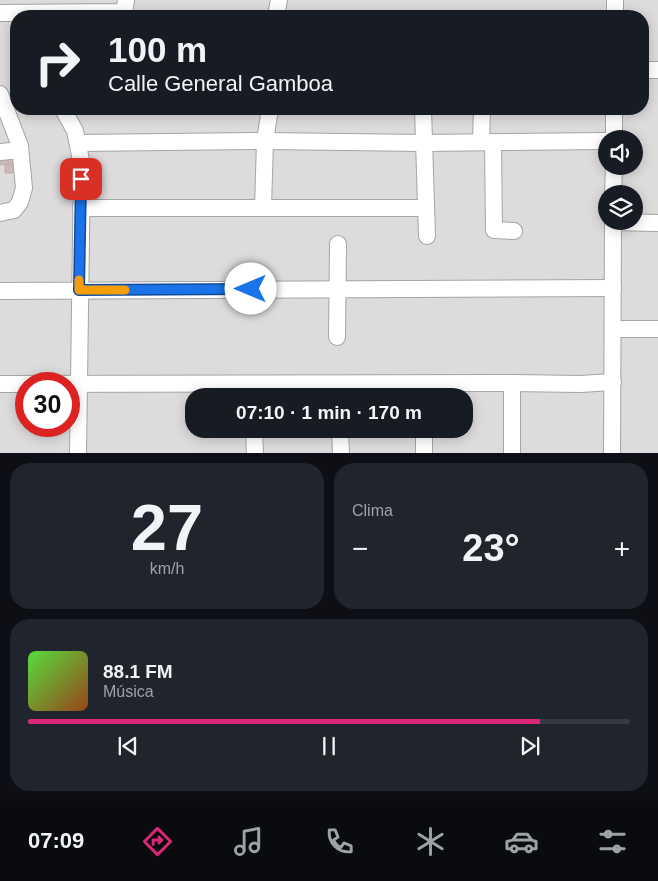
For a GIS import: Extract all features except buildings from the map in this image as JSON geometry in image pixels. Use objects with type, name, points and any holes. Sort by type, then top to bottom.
[{"type":"street","points":[[1,102],[20,146],[24,188],[20,202],[14,210],[3,208]]},
{"type":"street","points":[[66,115],[75,131],[82,165],[79,372]]},
{"type":"street","points":[[263,208],[265,141],[269,115]]},
{"type":"street","points":[[423,115],[427,236]]},
{"type":"street","points":[[483,115],[494,230],[514,231]]},
{"type":"street","points":[[614,115],[614,130]]},
{"type":"street","points":[[78,143],[598,141]]},
{"type":"street","points":[[0,152],[20,150]]},
{"type":"street","points":[[81,208],[426,208]]},
{"type":"street","points":[[643,223],[658,223]]},
{"type":"street","points":[[612,453],[613,230]]},
{"type":"street","points":[[337,337],[338,244]]},
{"type":"street","points":[[0,290],[613,288]]},
{"type":"street","points":[[613,329],[658,329]]},
{"type":"street","points":[[449,388],[512,383],[580,384],[613,382]]},
{"type":"street","points":[[512,383],[512,453]]},
{"type":"street","points":[[0,384],[15,384]]},
{"type":"street","points":[[80,384],[196,388]]},
{"type":"street","points":[[78,437],[78,453]]},
{"type":"street","points":[[254,438],[255,453]]},
{"type":"street","points":[[340,438],[341,453]]},
{"type":"street","points":[[424,438],[424,453]]},
{"type":"shaded area","points":[[0,0],[658,0],[658,453],[0,453]]},
{"type":"slow traffic","points":[[79,280],[79,290],[125,290]]},
{"type":"route","points":[[81,179],[79,290],[251,289]]}]
